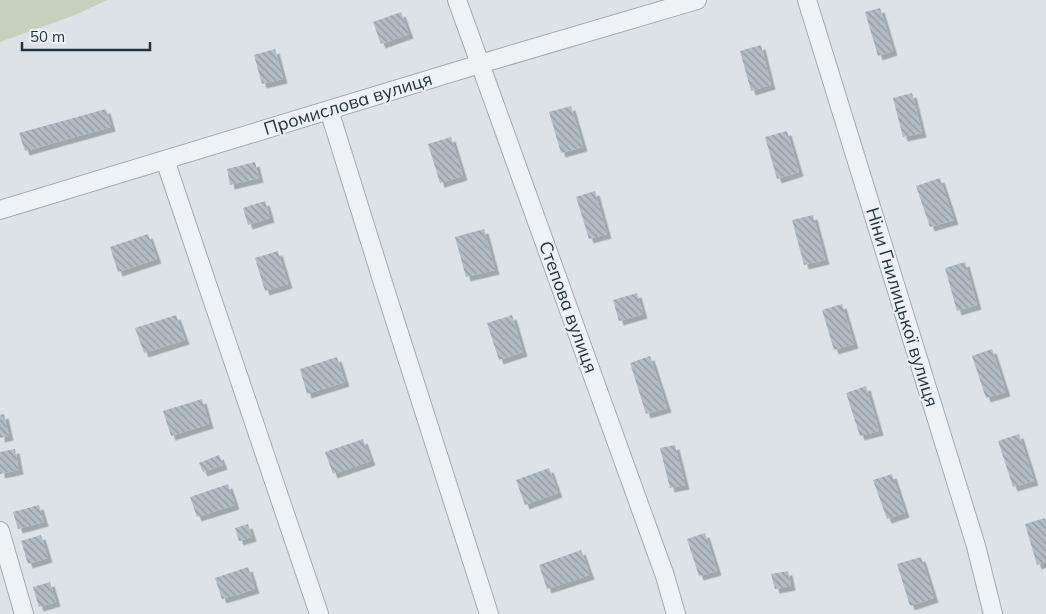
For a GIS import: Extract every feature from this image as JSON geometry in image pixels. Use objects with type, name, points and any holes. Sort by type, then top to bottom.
[{"type":"street","name":"Степова вулиця","points":[[457,0],[665,576],[676,614]]},
{"type":"street","name":"Промислова вулиця","points":[[0,210],[697,0]]},
{"type":"street","name":"Ніни Гнилицької вулиця","points":[[807,0],[976,546],[993,614]]},
{"type":"street","points":[[329,110],[489,614]]},
{"type":"street","points":[[165,160],[319,614]]},
{"type":"street","points":[[0,531],[24,614]]},
{"type":"green space","points":[[0,0],[107,0],[75,15],[0,42]]},
{"type":"building","points":[[880,8],[893,51],[878,56],[865,12]]},
{"type":"building","points":[[401,12],[409,34],[381,44],[373,22]]},
{"type":"building","points":[[761,45],[771,85],[751,91],[740,51]]},
{"type":"building","points":[[275,49],[283,79],[262,84],[254,55]]},
{"type":"building","points":[[912,93],[922,133],[903,137],[893,98]]},
{"type":"building","points":[[571,106],[583,147],[561,153],[549,112]]},
{"type":"building","points":[[106,109],[111,127],[25,151],[19,133]]},
{"type":"building","points":[[787,131],[799,172],[777,179],[765,137]]},
{"type":"building","points":[[451,137],[463,176],[440,183],[428,144]]},
{"type":"building","points":[[255,162],[259,178],[230,185],[227,169]]},
{"type":"building","points":[[940,178],[954,220],[930,227],[916,186]]},
{"type":"building","points":[[595,191],[607,234],[589,239],[576,197]]},
{"type":"building","points":[[265,201],[270,218],[248,225],[243,208]]},
{"type":"building","points":[[813,215],[825,260],[804,265],[792,220]]},
{"type":"building","points":[[484,229],[495,270],[466,277],[455,237]]},
{"type":"building","points":[[148,234],[157,259],[118,272],[110,247]]},
{"type":"building","points":[[278,251],[288,284],[265,291],[255,258]]},
{"type":"building","points":[[965,262],[977,305],[957,311],[945,268]]},
{"type":"building","points":[[637,293],[643,314],[619,321],[613,300]]},
{"type":"building","points":[[842,304],[854,344],[834,350],[822,310]]},
{"type":"building","points":[[176,315],[185,340],[144,353],[135,328]]},
{"type":"building","points":[[512,315],[523,352],[499,360],[487,323]]},
{"type":"building","points":[[992,349],[1006,392],[986,398],[972,356]]},
{"type":"building","points":[[650,356],[667,408],[646,414],[630,363]]},
{"type":"building","points":[[337,357],[345,382],[307,394],[300,369]]},
{"type":"building","points":[[866,386],[879,431],[860,436],[846,393]]},
{"type":"building","points":[[202,399],[209,424],[171,436],[163,411]]},
{"type":"building","points":[[4,414],[9,436],[0,438],[0,415]]},
{"type":"building","points":[[1019,434],[1034,481],[1013,487],[998,441]]},
{"type":"building","points":[[363,439],[371,461],[333,474],[325,452]]},
{"type":"building","points":[[675,445],[685,485],[670,488],[660,448]]},
{"type":"building","points":[[15,449],[19,470],[0,474],[0,452]]},
{"type":"building","points":[[219,455],[223,465],[203,472],[199,463]]},
{"type":"building","points":[[549,468],[558,493],[525,505],[516,480]]},
{"type":"building","points":[[892,474],[905,513],[887,519],[873,480]]},
{"type":"building","points":[[228,484],[235,505],[197,517],[190,497]]},
{"type":"building","points":[[39,505],[44,522],[18,529],[13,512]]},
{"type":"building","points":[[1045,518],[1046,562],[1037,565],[1025,524]]},
{"type":"building","points":[[248,524],[252,537],[239,541],[235,528]]},
{"type":"building","points":[[705,533],[717,571],[699,576],[687,539]]},
{"type":"building","points":[[41,535],[48,558],[28,564],[21,541]]},
{"type":"building","points":[[581,550],[590,575],[547,589],[539,565]]},
{"type":"building","points":[[921,557],[934,598],[910,606],[897,564]]},
{"type":"building","points":[[248,567],[255,589],[222,599],[215,578]]},
{"type":"building","points":[[788,571],[791,586],[775,589],[771,574]]},
{"type":"building","points":[[50,582],[56,602],[39,607],[33,587]]}]
